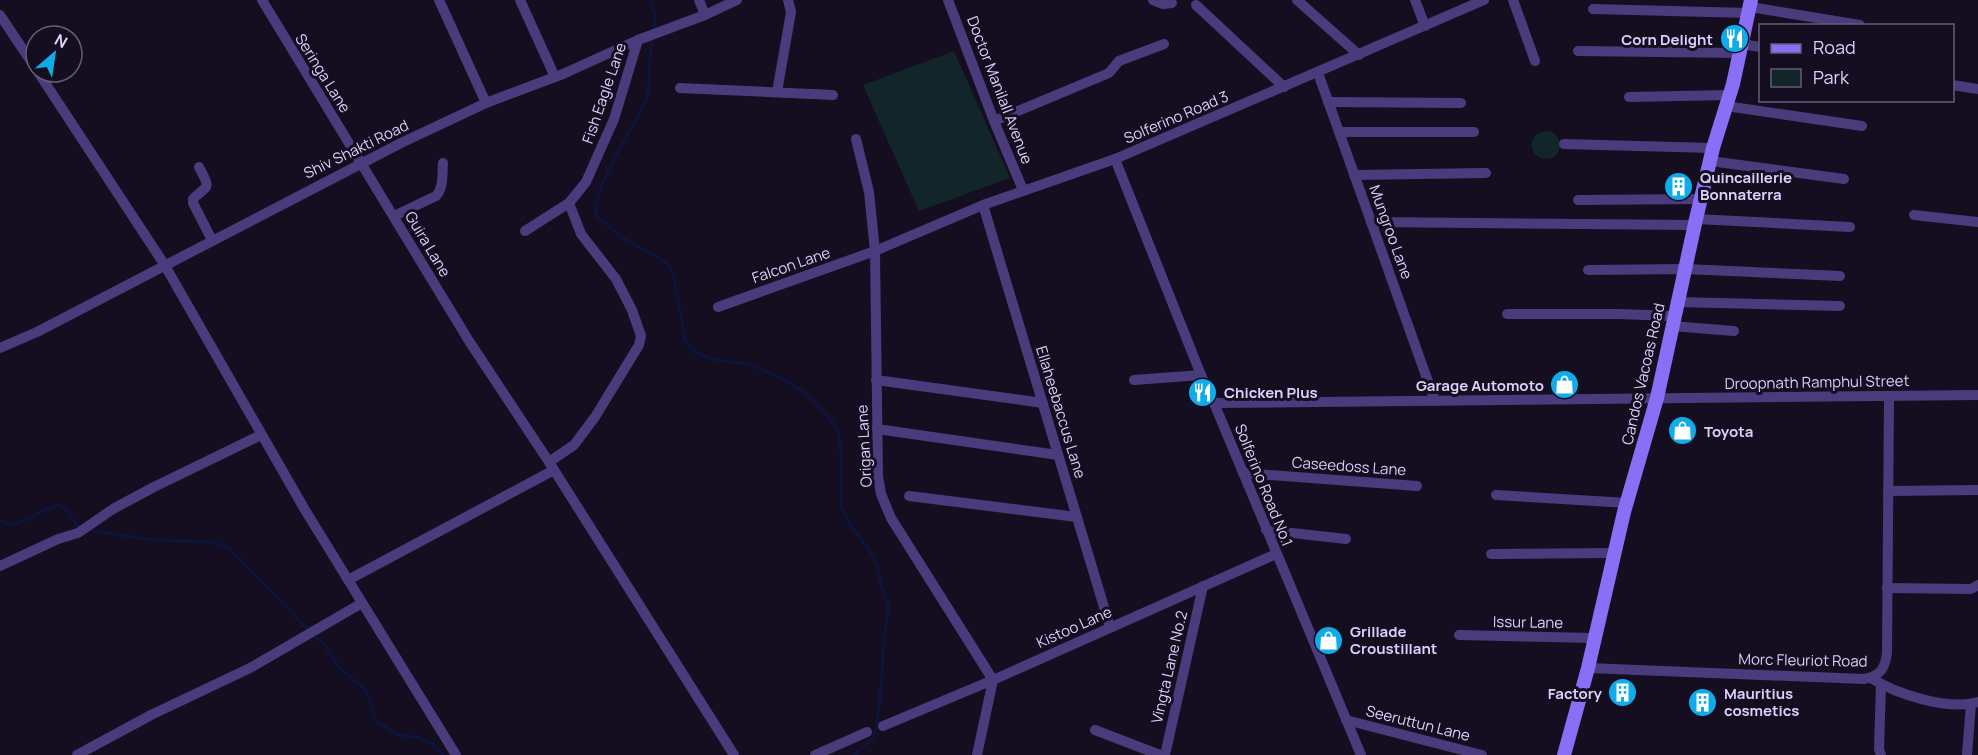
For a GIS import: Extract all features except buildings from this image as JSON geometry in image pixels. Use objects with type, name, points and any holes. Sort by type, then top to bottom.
[{"type":"main road","name":"Candos Vacoas Road","points":[[1564,755],[1596,638],[1614,554],[1657,398],[1711,154],[1741,49],[1750,6]]},
{"type":"street","name":"Seringa Lane","points":[[262,0],[275,25],[361,162]]},
{"type":"street","points":[[439,0],[486,103]]},
{"type":"street","points":[[520,0],[555,77]]},
{"type":"street","points":[[699,0],[705,15]]},
{"type":"street","name":"Shiv Shakti Road","points":[[0,348],[37,332],[361,162],[486,103],[555,77],[737,0]]},
{"type":"street","points":[[777,92],[791,12],[788,0]]},
{"type":"street","name":"Doctor Manilall Avenue","points":[[948,0],[1023,190]]},
{"type":"street","points":[[1153,0],[1163,4],[1172,3]]},
{"type":"street","points":[[1297,0],[1359,55]]},
{"type":"street","points":[[1415,0],[1425,26]]},
{"type":"street","name":"Solferino Road 3","points":[[875,252],[983,205],[1115,159],[1484,0]]},
{"type":"street","points":[[1513,0],[1535,60]]},
{"type":"street","points":[[1196,5],[1284,87]]},
{"type":"street","points":[[1593,9],[1750,6],[1854,24]]},
{"type":"street","points":[[0,15],[24,51]]},
{"type":"street","name":"Fish Eagle Lane","points":[[525,231],[569,203],[586,182],[614,119],[643,38]]},
{"type":"street","points":[[994,121],[1109,73],[1119,61],[1164,44]]},
{"type":"street","points":[[1578,51],[1759,47]]},
{"type":"street","name":"Mungroo Lane","points":[[1318,73],[1435,400]]},
{"type":"street","points":[[46,84],[164,264],[261,435],[456,755]]},
{"type":"street","points":[[1954,85],[1978,89]]},
{"type":"street","points":[[680,88],[833,95]]},
{"type":"street","points":[[1629,97],[1727,101],[1862,126]]},
{"type":"street","points":[[1328,102],[1461,103]]},
{"type":"street","points":[[1339,132],[1474,132]]},
{"type":"street","name":"Origan Lane","points":[[856,139],[869,192],[875,252],[878,476],[881,494],[891,518],[993,680]]},
{"type":"street","points":[[1564,144],[1711,154],[1844,179]]},
{"type":"street","name":"Solferino Road No.1","points":[[1115,159],[1201,375],[1361,755]]},
{"type":"street","name":"Guira Lane","points":[[361,162],[469,341],[734,755]]},
{"type":"street","points":[[394,216],[436,196],[442,184],[443,163]]},
{"type":"street","points":[[199,167],[207,183],[204,192],[193,199],[193,203],[212,240]]},
{"type":"street","points":[[1354,175],[1486,173]]},
{"type":"street","points":[[1578,200],[1701,199]]},
{"type":"street","points":[[348,580],[551,466],[574,445],[595,417],[639,345],[641,336],[632,310],[616,279],[581,234],[569,203]]},
{"type":"street","name":"Ellaheebaccus Lane","points":[[983,205],[1110,627]]},
{"type":"street","points":[[1914,215],[1978,222]]},
{"type":"street","points":[[1371,222],[1695,222],[1850,227]]},
{"type":"street","name":"Falcon Lane","points":[[717,307],[875,252]]},
{"type":"street","points":[[1588,270],[1685,269],[1840,276]]},
{"type":"street","points":[[1677,302],[1840,306]]},
{"type":"street","points":[[1507,314],[1618,314],[1734,331]]},
{"type":"street","points":[[1134,380],[1201,375]]},
{"type":"street","points":[[876,380],[1043,403]]},
{"type":"street","name":"Droopnath Ramphul Street","points":[[1214,404],[1978,395]]},
{"type":"street","name":"Morc Fleuriot Road","points":[[1588,668],[1876,681],[1886,663],[1888,396]]},
{"type":"street","points":[[877,429],[1058,455]]},
{"type":"street","points":[[0,566],[58,539],[78,533],[154,487],[261,435]]},
{"type":"street","name":"Caseedoss Lane","points":[[1243,473],[1417,486]]},
{"type":"street","points":[[1888,491],[1978,490]]},
{"type":"street","points":[[1496,495],[1628,503]]},
{"type":"street","points":[[909,496],[1077,517]]},
{"type":"street","points":[[1266,530],[1346,539]]},
{"type":"street","name":"Kistoo Lane","points":[[883,726],[993,680],[1276,554]]},
{"type":"street","points":[[1491,554],[1614,554]]},
{"type":"street","points":[[1887,588],[1971,588],[1978,585]]},
{"type":"street","name":"Vingta Lane No.2","points":[[1165,755],[1203,586]]},
{"type":"street","points":[[77,755],[151,715],[250,668],[362,603]]},
{"type":"street","name":"Issur Lane","points":[[1459,635],[1596,638]]},
{"type":"street","points":[[977,755],[993,680]]},
{"type":"street","points":[[1881,755],[1876,681],[1916,697],[1937,702],[1974,703],[1966,755]]},
{"type":"street","name":"Seeruttun Lane","points":[[1347,720],[1482,755]]},
{"type":"street","points":[[1095,730],[1160,755]]},
{"type":"street","points":[[816,755],[867,732]]},
{"type":"green space","points":[[954,51],[1010,178],[919,211],[863,85]]},
{"type":"green space","points":[[1546,131],[1556,135],[1560,145],[1556,155],[1546,159],[1536,155],[1532,145],[1536,135]]},
{"type":"waterway","points":[[650,0],[655,14],[654,31]]},
{"type":"waterway","points":[[653,37],[647,97],[607,173],[597,203],[596,216],[622,237],[667,263],[674,277],[685,340],[694,352],[716,360],[749,364],[780,378],[803,391],[827,415],[838,430],[841,453],[841,505],[849,523],[877,564],[880,582],[889,608],[883,646],[877,724],[872,739],[854,755]]},
{"type":"waterway","points":[[0,520],[14,524],[60,505],[68,511],[77,526],[82,528]]},
{"type":"waterway","points":[[88,530],[152,540],[211,542],[228,548],[308,630]]},
{"type":"waterway","points":[[313,635],[324,644],[338,666],[364,689],[376,721],[398,735],[416,737],[433,744],[443,755]]},
{"type":"place","name":"Corn Delight","points":[[1734,39]]},
{"type":"place","name":"Quincaillerie Bonnaterra","points":[[1679,186]]},
{"type":"place","name":"Garage Automoto","points":[[1565,385]]},
{"type":"place","name":"Chicken Plus","points":[[1203,392]]},
{"type":"place","name":"Toyota","points":[[1683,431]]},
{"type":"place","name":"Grillade Croustillant","points":[[1329,640]]},
{"type":"place","name":"Factory","points":[[1623,693]]},
{"type":"place","name":"Mauritius cosmetics","points":[[1703,702]]}]
